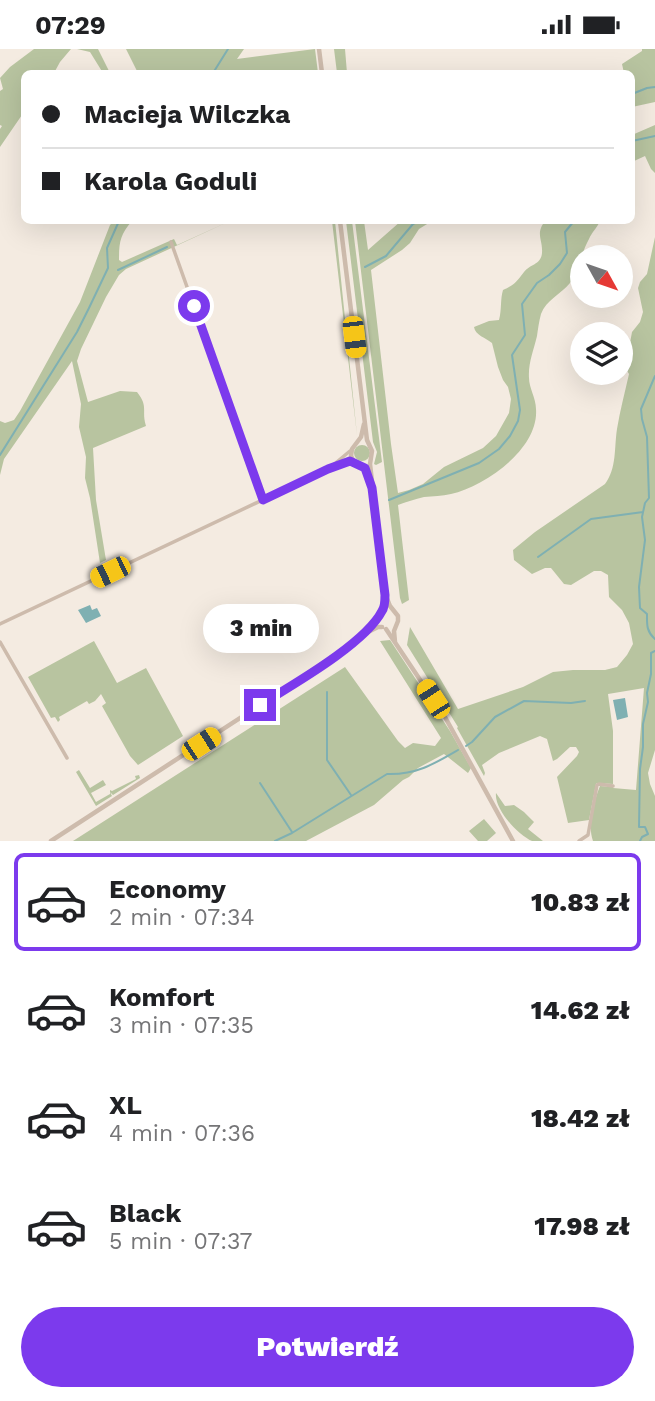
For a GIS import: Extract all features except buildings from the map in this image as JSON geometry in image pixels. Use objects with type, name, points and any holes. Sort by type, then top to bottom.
[{"type":"street","points":[[319,49],[322,70]]},
{"type":"street","points":[[51,841],[325,663],[361,636],[384,610],[385,595],[370,464],[372,451],[364,420],[340,224]]},
{"type":"street","points":[[171,242],[263,500]]},
{"type":"street","points":[[328,469],[357,443],[364,420]]},
{"type":"street","points":[[357,443],[369,446]]},
{"type":"street","points":[[352,449],[351,456],[367,471],[372,488]]},
{"type":"street","points":[[0,624],[328,469],[347,461],[366,463],[371,458]]},
{"type":"street","points":[[385,595],[399,619],[394,631],[396,642]]},
{"type":"street","points":[[384,610],[393,610]]},
{"type":"street","points":[[379,618],[379,623],[396,642],[445,717],[513,841]]},
{"type":"street","points":[[361,636],[378,627],[391,629],[396,626]]},
{"type":"street","points":[[0,642],[67,758]]},
{"type":"street","points":[[579,841],[588,835],[597,785],[613,786]]},
{"type":"green space","points":[[34,49],[71,49],[56,70],[21,70],[21,116],[0,147],[0,91],[3,89],[0,78]]},
{"type":"green space","points":[[77,49],[98,49],[108,70],[101,70],[90,52]]},
{"type":"green space","points":[[126,49],[244,49],[237,59],[315,49],[318,70],[293,70],[136,70]]},
{"type":"green space","points":[[334,49],[345,49],[347,70],[337,70]]},
{"type":"green space","points":[[655,49],[655,102],[635,106],[635,70],[623,70],[622,64],[642,51]]},
{"type":"green space","points":[[655,125],[655,173],[645,156],[635,161],[635,134]]},
{"type":"green space","points":[[130,224],[119,248],[119,260],[122,262],[174,239],[177,245],[224,224],[126,269],[119,275],[81,349],[77,361],[88,402],[120,391],[137,392],[144,405],[146,426],[93,448],[96,500],[106,560],[100,563],[85,478],[86,457],[79,427],[81,404],[72,361],[4,459],[0,475],[0,421],[5,423],[14,420],[20,411],[80,302],[110,225]]},
{"type":"green space","points":[[332,224],[335,224],[357,435]]},
{"type":"green space","points":[[346,224],[352,224],[382,462],[376,465],[377,452],[373,442]]},
{"type":"green space","points":[[355,224],[364,224],[368,250],[398,224],[427,224],[419,229],[402,250],[371,270],[398,493],[423,484],[444,467],[483,448],[496,436],[509,413],[511,399],[492,343],[474,327],[499,320],[503,290],[540,260],[540,233],[543,224],[598,224],[586,245],[570,245],[570,283],[546,305],[541,314],[529,372],[536,409],[535,424],[529,438],[507,463],[479,483],[448,495],[424,497],[398,505],[409,600],[402,604]]},
{"type":"green space","points":[[655,237],[655,750],[648,773],[655,796],[655,841],[593,841],[591,821],[600,786],[636,790],[644,688],[608,694],[613,731],[613,784],[596,784],[589,820],[568,823],[557,777],[577,756],[579,752],[576,747],[570,747],[553,761],[547,739],[540,736],[499,753],[482,765],[484,776],[458,727],[407,645],[410,627],[458,709],[523,687],[553,672],[617,667],[627,655],[633,644],[629,623],[622,610],[609,597],[608,575],[594,571],[571,585],[564,584],[551,568],[532,574],[514,560],[513,550],[605,484],[609,478],[626,385],[633,385],[633,331],[643,312],[638,288],[647,274]]},
{"type":"green space","points":[[362,445],[368,447],[368,459],[362,461],[356,459],[354,453],[356,447]]},
{"type":"green space","points":[[390,640],[450,731],[471,768],[468,773],[444,754],[418,768],[374,805],[306,841],[73,841],[345,667],[405,748],[413,743],[435,746],[441,738],[380,641]]},
{"type":"green space","points":[[94,641],[117,683],[146,668],[183,736],[138,765],[130,756],[102,706],[106,703],[101,694],[95,701],[89,704],[87,701],[59,717],[58,722],[55,717],[51,718],[28,677]]},
{"type":"green space","points":[[79,770],[90,788],[103,780],[106,785],[91,793],[96,802],[110,792],[112,796],[96,806],[76,772]]},
{"type":"green space","points":[[139,775],[140,778],[113,795],[110,792]]},
{"type":"green space","points":[[496,793],[505,806],[514,805],[534,822],[528,829],[543,841],[532,841],[514,827],[503,814]]},
{"type":"green space","points":[[484,819],[496,833],[487,841],[478,841],[469,831]]},
{"type":"water","points":[[90,605],[92,610],[97,608],[101,616],[86,623],[78,610]]},
{"type":"water","points":[[625,698],[628,717],[617,720],[613,700]]},
{"type":"waterway","points":[[215,70],[228,49]]},
{"type":"waterway","points":[[635,93],[655,87]]},
{"type":"waterway","points":[[635,140],[655,136]]},
{"type":"waterway","points":[[0,455],[77,332],[108,268],[107,248],[118,224]]},
{"type":"waterway","points":[[365,267],[386,256],[413,224]]},
{"type":"waterway","points":[[389,500],[479,463],[499,449],[510,436],[520,410],[512,355],[525,335],[522,304],[537,283],[549,275],[567,253],[565,232],[572,224]]},
{"type":"waterway","points":[[118,270],[167,247]]},
{"type":"waterway","points":[[655,376],[641,409],[647,437],[649,498],[642,517],[645,540],[639,587],[640,608],[647,614],[647,624],[655,639]]},
{"type":"waterway","points":[[538,557],[591,519],[643,512]]},
{"type":"waterway","points":[[640,841],[648,834],[645,827],[639,827],[640,769],[651,653],[655,651]]},
{"type":"waterway","points":[[327,692],[327,760],[351,795]]},
{"type":"waterway","points":[[466,746],[495,717],[524,701],[585,701]]},
{"type":"waterway","points":[[275,841],[387,774],[416,771],[458,750]]},
{"type":"waterway","points":[[260,783],[292,832]]},
{"type":"route","points":[[194,306],[263,500],[346,461],[365,468],[372,488],[385,595],[384,610],[348,647],[260,705]]}]
